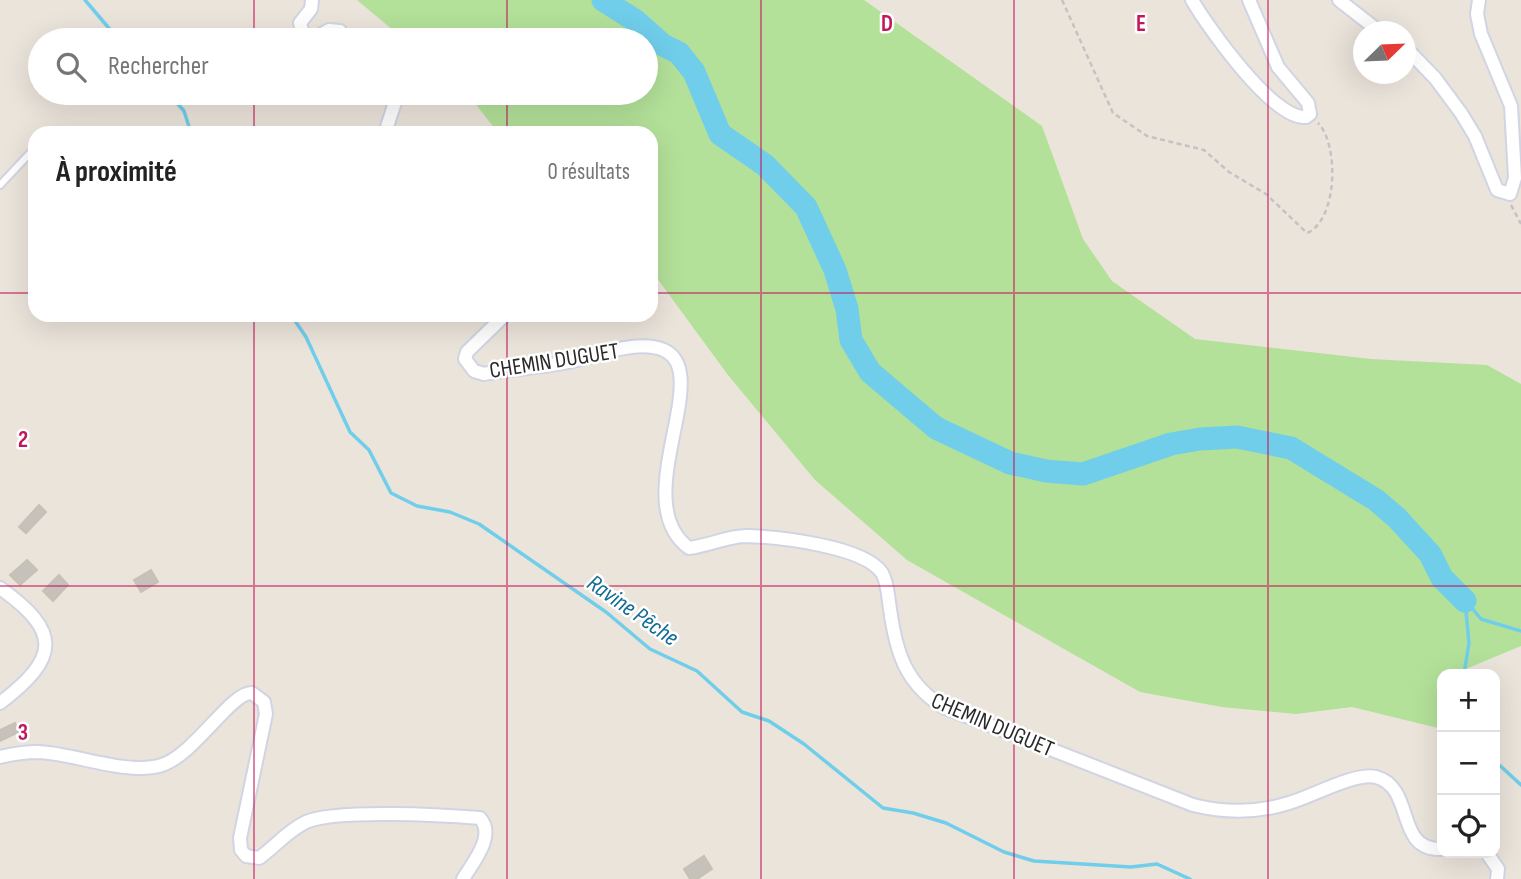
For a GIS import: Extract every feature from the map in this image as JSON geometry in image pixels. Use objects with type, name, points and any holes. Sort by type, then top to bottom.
[{"type":"street","points":[[301,28],[300,23],[311,9],[312,0]]},
{"type":"street","points":[[1192,0],[1252,80],[1277,106],[1300,117],[1310,114],[1308,103],[1278,66],[1249,0]]},
{"type":"street","points":[[1339,0],[1366,21]]},
{"type":"street","points":[[1416,60],[1447,93],[1475,136],[1497,190],[1507,195],[1515,186],[1511,106],[1481,34],[1477,14],[1479,0]]},
{"type":"street","points":[[386,126],[394,105]]},
{"type":"street","name":"CHEMIN DUGUET","points":[[498,322],[467,352],[465,359],[474,372],[484,374],[562,363],[630,348],[654,347],[667,353],[682,375],[680,404],[664,489],[666,515],[678,540],[689,548],[743,536],[847,551],[867,558],[881,571],[886,581],[897,644],[911,681],[922,694],[943,707],[1193,805],[1219,812],[1246,812],[1287,804],[1353,780],[1374,776],[1388,782],[1399,796],[1409,831],[1416,841],[1422,846],[1437,848]]},
{"type":"street","points":[[0,588],[36,618],[43,635],[45,653],[38,670],[0,702]]},
{"type":"street","points":[[0,757],[39,752],[129,765],[158,766],[185,754],[237,696],[252,692],[264,702],[266,714],[240,838],[241,850],[246,856],[259,858],[294,829],[309,821],[335,814],[480,818],[485,824],[487,836],[463,879]]},
{"type":"street","points":[[1490,858],[1497,869],[1497,879]]},
{"type":"lane","points":[[0,185],[28,155]]},
{"type":"path","points":[[1062,0],[1113,113],[1147,136],[1204,150],[1229,172],[1266,194],[1307,233],[1317,226],[1324,215],[1331,189],[1332,160],[1325,130],[1310,114]]},
{"type":"path","points":[[1507,195],[1521,224]]},
{"type":"green space","points":[[357,0],[864,0],[1042,126],[1083,239],[1112,281],[1195,339],[1371,359],[1487,365],[1521,384],[1521,646],[1466,669],[1437,669],[1437,728],[1352,707],[1296,714],[1222,707],[1140,692],[907,560],[815,480],[728,375],[658,280],[658,126],[493,126],[476,105],[658,105],[658,28],[391,28]]},
{"type":"building","points":[[39,505],[46,512],[26,533],[19,527]]},
{"type":"building","points":[[27,560],[37,570],[20,585],[10,575]]},
{"type":"building","points":[[151,570],[158,582],[141,592],[134,580]]},
{"type":"building","points":[[59,575],[68,585],[53,601],[43,591]]},
{"type":"building","points":[[15,723],[19,732],[0,741],[0,730]]},
{"type":"building","points":[[704,856],[712,869],[697,879],[690,879],[684,869]]},
{"type":"waterway","name":"Ravine Pêche","points":[[85,0],[109,28]]},
{"type":"waterway","points":[[603,0],[644,28]]},
{"type":"waterway","points":[[658,41],[679,53],[694,72],[720,134],[765,165],[806,207],[835,270],[847,309],[851,340],[870,372],[936,428],[1010,463],[1046,471],[1083,474],[1171,444],[1200,439],[1237,437],[1291,448],[1376,500],[1397,518],[1430,554],[1442,578],[1465,601]]},
{"type":"waterway","name":"Ravine Pêche","points":[[179,105],[184,111],[189,126]]},
{"type":"waterway","name":"Ravine Pêche","points":[[296,322],[306,337],[350,432],[369,450],[391,493],[417,506],[450,512],[479,524],[606,612],[650,649],[697,671],[742,712],[769,721],[804,744],[883,808],[946,823],[1004,852],[1034,861],[1131,867],[1157,864],[1190,879]]},
{"type":"waterway","points":[[1465,601],[1469,643],[1465,669]]},
{"type":"waterway","points":[[1467,602],[1481,619],[1521,631]]},
{"type":"waterway","points":[[1500,766],[1521,785]]}]
